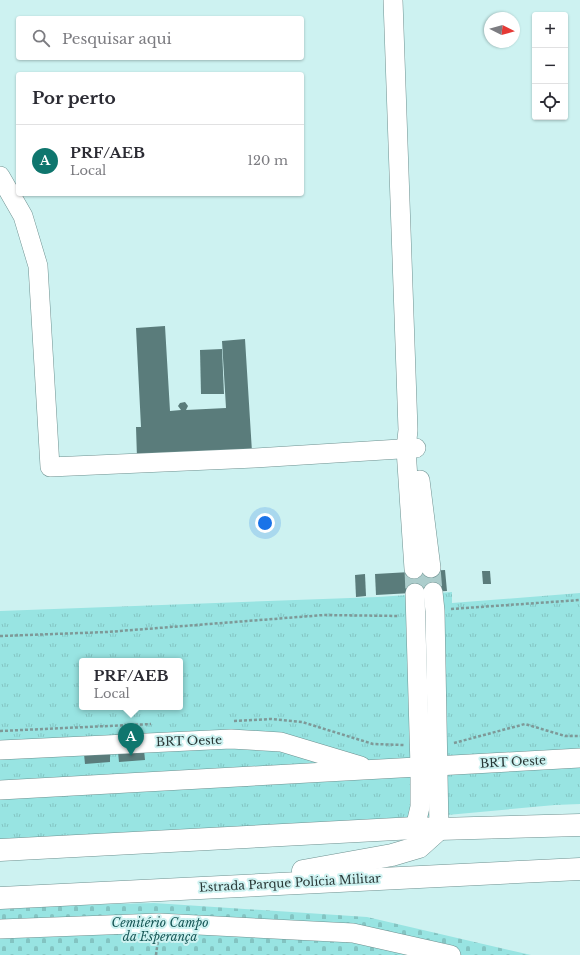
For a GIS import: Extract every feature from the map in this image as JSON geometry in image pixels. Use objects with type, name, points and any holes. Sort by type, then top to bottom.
[{"type":"main road","points":[[0,850],[415,828],[439,829],[580,825]]},
{"type":"main road","points":[[209,887],[392,855],[419,847],[439,829]]},
{"type":"main road","name":"Estrada Parque Polícia Militar","points":[[0,898],[580,869]]},
{"type":"lane","points":[[393,0],[408,430],[423,568]]},
{"type":"lane","points":[[0,176],[23,216],[38,266],[50,467],[255,458],[411,448]]},
{"type":"lane","points":[[415,828],[429,773],[436,660],[435,611],[424,592],[415,613],[416,662],[429,773],[439,829]]},
{"type":"lane","points":[[416,662],[436,660]]},
{"type":"lane","name":"BRT Oeste","points":[[0,750],[231,740],[281,742],[374,769]]},
{"type":"lane","name":"BRT Oeste","points":[[0,790],[374,769],[429,773],[580,758]]},
{"type":"lane","points":[[0,929],[159,922],[353,933],[451,955]]},
{"type":"path","points":[[435,611],[580,600]]},
{"type":"path","points":[[0,636],[107,632],[324,615],[397,617],[415,613]]},
{"type":"green space","points":[[452,592],[452,603],[580,593],[580,804],[382,821],[0,843],[0,611],[378,597]]},
{"type":"green space","name":"Cemitério Campo da Esperança","points":[[154,903],[367,917],[531,955],[0,955],[0,907]]},
{"type":"building","points":[[165,326],[170,411],[181,410],[178,406],[180,403],[185,402],[188,406],[186,410],[226,408],[222,341],[245,339],[252,452],[137,458],[136,427],[141,427],[136,328]]},
{"type":"building","points":[[222,349],[224,394],[201,394],[200,350]]},
{"type":"building","points":[[445,570],[447,591],[376,595],[375,574]]},
{"type":"building","points":[[482,571],[490,571],[491,584],[483,584]]},
{"type":"building","points":[[365,574],[366,596],[356,597],[355,575]]},
{"type":"building","points":[[144,750],[145,760],[119,762],[118,752]]},
{"type":"building","points":[[110,752],[110,762],[85,764],[84,754]]},
{"type":"tunnel","points":[[431,568],[433,592]]},
{"type":"tunnel","points":[[414,569],[415,593]]},
{"type":"place","name":"PRF/AEB","points":[[131,756]]}]
